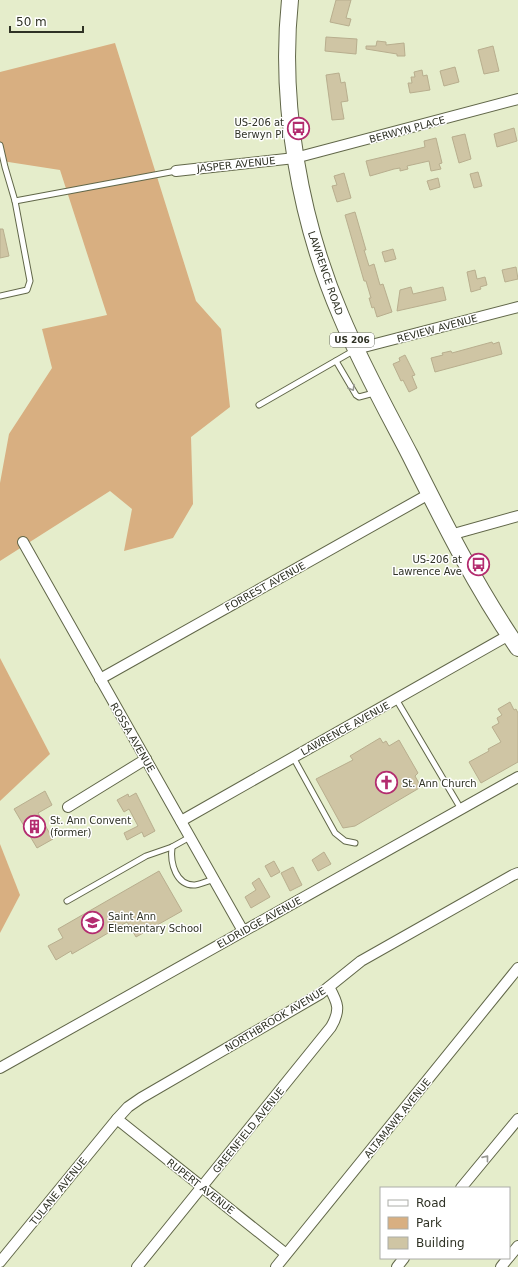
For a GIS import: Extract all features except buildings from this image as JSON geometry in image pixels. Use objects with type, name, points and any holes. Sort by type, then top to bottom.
[{"type":"main road","name":"LAWRENCE ROAD","points":[[290,0],[287,42],[288,89],[295,158],[304,205],[313,239],[328,283],[356,349],[450,535],[486,600],[514,642]]},
{"type":"street","name":"BERWYN PLACE","points":[[295,158],[518,99]]},
{"type":"street","name":"JASPER AVENUE","points":[[176,171],[295,158]]},
{"type":"street","name":"REVIEW AVENUE","points":[[356,349],[518,307]]},
{"type":"street","name":"FORREST AVENUE","points":[[100,679],[429,494]]},
{"type":"street","points":[[450,535],[518,516]]},
{"type":"street","name":"ROSSA AVENUE","points":[[22,542],[243,931]]},
{"type":"street","name":"LAWRENCE AVENUE","points":[[181,821],[396,700],[514,642]]},
{"type":"street","points":[[68,807],[146,760]]},
{"type":"street","name":"ELDRIDGE AVENUE","points":[[0,1068],[518,776]]},
{"type":"street","name":"NORTHBROOK AVENUE","points":[[117,1119],[128,1107],[141,1098],[320,994],[361,960],[518,873]]},
{"type":"street","name":"ALTAMAWR AVENUE","points":[[276,1267],[518,968]]},
{"type":"street","name":"GREENFIELD AVENUE","points":[[137,1267],[331,1027],[336,1019],[338,1010],[336,1000],[329,987]]},
{"type":"street","name":"RUPERT AVENUE","points":[[117,1119],[286,1254]]},
{"type":"street","name":"TULANE AVENUE","points":[[0,1262],[117,1119]]},
{"type":"street","points":[[463,1187],[518,1119]]},
{"type":"street","points":[[510,1255],[518,1246]]},
{"type":"street","points":[[397,1267],[403,1259]]},
{"type":"street","points":[[500,1267],[506,1259]]},
{"type":"lane","points":[[0,145],[15,201],[30,281],[27,290],[0,296]]},
{"type":"lane","points":[[15,201],[176,171]]},
{"type":"lane","points":[[259,405],[356,349]]},
{"type":"lane","points":[[336,361],[359,397],[378,392]]},
{"type":"lane","points":[[396,700],[461,809]]},
{"type":"lane","points":[[293,757],[335,833],[346,841],[355,843]]},
{"type":"lane","points":[[67,901],[146,856],[172,847],[190,837]]},
{"type":"lane","points":[[172,847],[171,858],[173,867],[179,878],[190,885],[197,885],[214,879]]},
{"type":"green space","points":[[115,43],[196,301],[221,329],[230,407],[191,437],[193,504],[173,538],[124,551],[132,509],[110,491],[0,561],[0,483],[9,434],[52,368],[42,329],[107,315],[60,170],[2,161],[0,153],[0,72]]},
{"type":"green space","points":[[0,658],[50,754],[0,801]]},
{"type":"green space","points":[[0,844],[20,895],[0,933]]},
{"type":"place","name":"US-206 at Berwyn Pl","points":[[299,128]]},
{"type":"place","name":"US-206 at Lawrence Ave","points":[[478,565]]},
{"type":"place","name":"St. Ann Church","points":[[386,783]]},
{"type":"place","name":"St. Ann Convent (former)","points":[[35,826]]},
{"type":"place","name":"Saint Ann Elementary School","points":[[93,922]]}]
